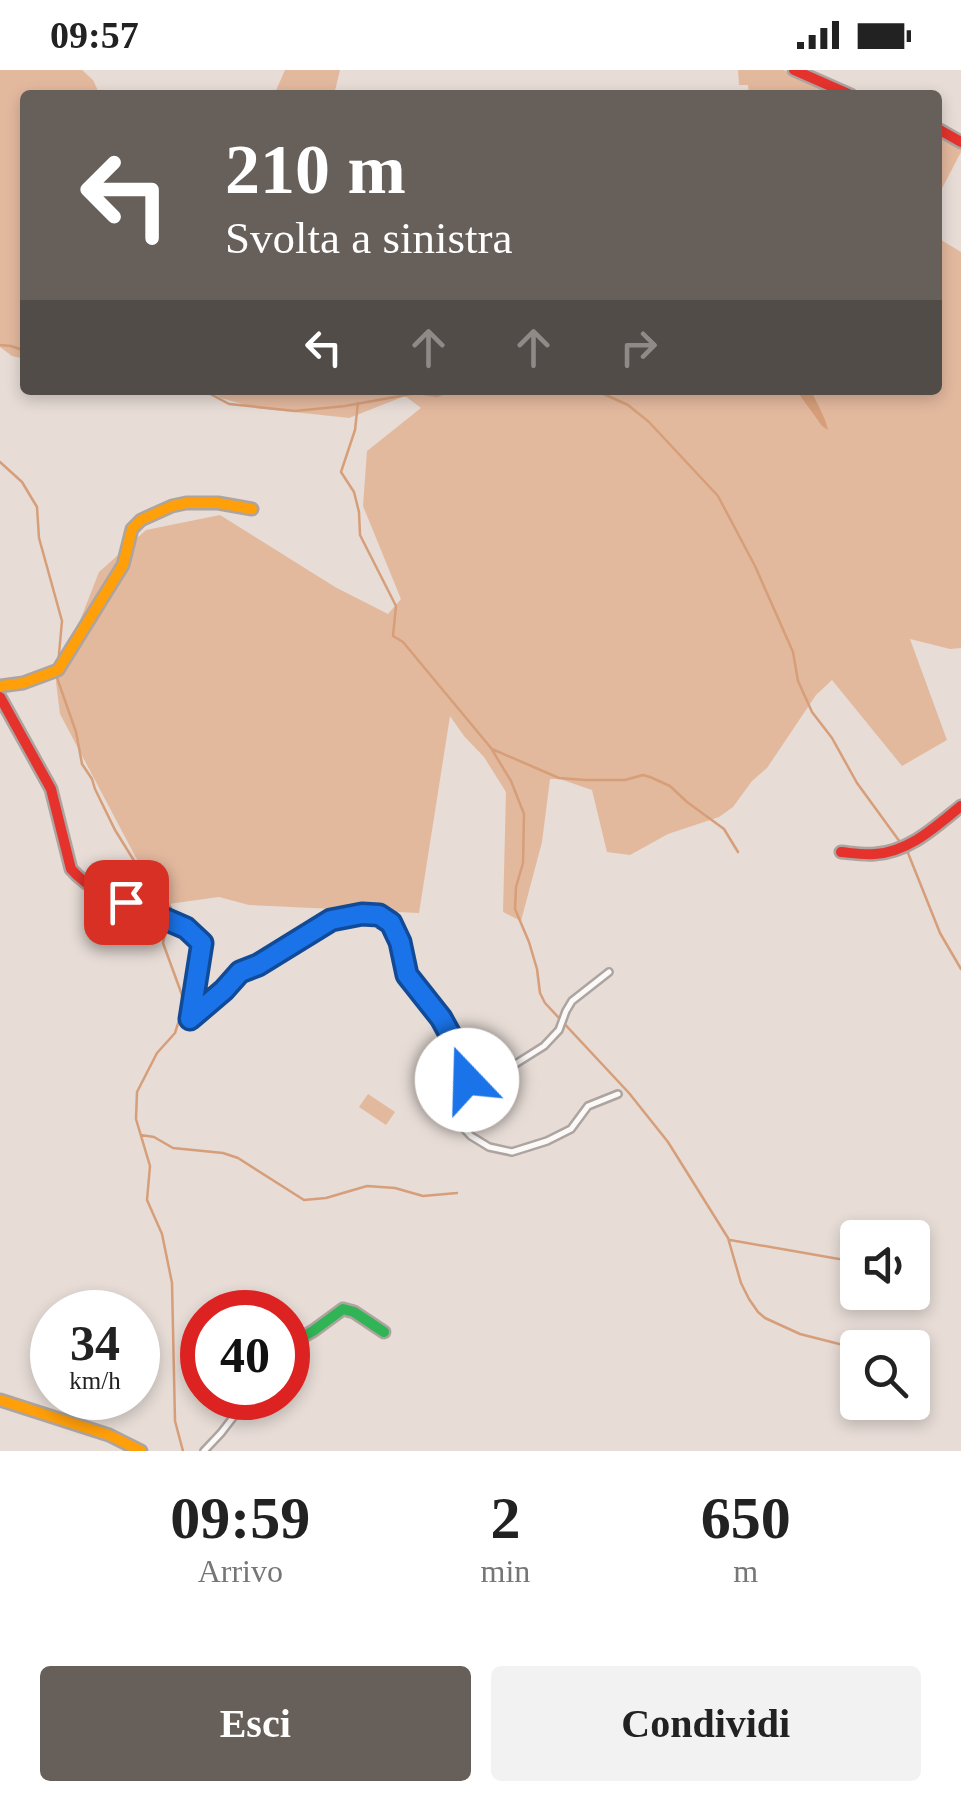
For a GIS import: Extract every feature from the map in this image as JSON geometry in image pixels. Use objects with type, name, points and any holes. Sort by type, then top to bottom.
[{"type":"street","points":[[794,70],[840,90]]},
{"type":"street","points":[[0,686],[22,683],[60,667],[123,565],[132,529],[141,520],[186,503],[252,509]]},
{"type":"street","points":[[0,697],[51,790],[76,877],[186,928],[202,943],[190,1019],[240,972],[331,920],[379,915],[391,923],[400,942],[407,975],[452,1038],[470,1090]]},
{"type":"street","points":[[841,852],[878,855],[897,849],[915,841],[961,806]]},
{"type":"street","points":[[609,972],[568,1006],[550,1041],[454,1102],[453,1114],[478,1142],[512,1152],[547,1142],[571,1129],[588,1106],[618,1094]]},
{"type":"street","points":[[310,1333],[344,1309],[384,1332]]},
{"type":"street","points":[[0,1400],[142,1451]]},
{"type":"street","points":[[204,1451],[232,1420]]},
{"type":"shaded area","points":[[0,70],[82,70],[98,90],[20,90],[20,358],[0,347]]},
{"type":"shaded area","points":[[285,70],[340,70],[335,90],[276,90]]},
{"type":"shaded area","points":[[738,70],[783,70],[829,90],[748,90],[748,85],[739,85]]},
{"type":"shaded area","points":[[942,137],[961,147],[942,188]]},
{"type":"shaded area","points":[[942,240],[961,252],[961,648],[910,639],[947,740],[902,766],[832,680],[816,695],[767,768],[733,807],[719,817],[668,834],[630,855],[607,852],[592,790],[550,779],[542,842],[521,921],[503,912],[506,792],[484,757],[450,716],[419,913],[249,905],[219,897],[161,905],[60,714],[56,682],[99,572],[146,530],[220,515],[335,587],[388,614],[401,599],[363,506],[367,451],[421,408],[405,396],[349,418],[257,408],[216,395],[942,395]]},
{"type":"shaded area","points":[[800,395],[813,395],[828,430]]},
{"type":"shaded area","points":[[368,1094],[395,1112],[386,1125],[359,1107]]},
{"type":"waterway","points":[[0,345],[20,349]]},
{"type":"waterway","points":[[212,395],[229,404],[295,411],[406,395]]},
{"type":"waterway","points":[[430,395],[439,395]]},
{"type":"waterway","points":[[606,395],[628,405],[649,422],[718,496],[755,566],[793,652],[798,681],[812,712],[908,853],[940,933],[961,969]]},
{"type":"waterway","points":[[358,403],[355,430],[341,472],[354,492],[360,535],[396,606],[393,636],[403,642],[491,748],[511,781],[524,814],[523,863],[515,909],[529,942],[545,1003],[629,1093],[668,1142],[728,1238],[741,1283],[758,1312],[800,1334],[840,1344]]},
{"type":"waterway","points":[[0,462],[22,482],[37,507],[39,538],[62,621],[58,665]]},
{"type":"waterway","points":[[56,675],[76,732],[82,764],[115,830],[151,888],[171,908],[163,943],[182,995],[182,1011],[175,1033],[157,1053],[137,1092],[136,1119],[150,1166],[147,1200],[162,1234],[172,1283],[175,1421],[183,1451]]},
{"type":"waterway","points":[[492,749],[559,778],[650,777],[670,786],[724,829],[738,852]]},
{"type":"waterway","points":[[141,1135],[154,1137],[173,1148],[238,1158],[304,1200],[367,1186],[423,1196],[457,1193]]},
{"type":"waterway","points":[[730,1240],[839,1259]]},
{"type":"traffic: fast","points":[[310,1333],[343,1309],[384,1332]]},
{"type":"traffic: slow","points":[[0,686],[23,683],[58,670],[123,565],[132,529],[141,520],[186,503],[252,509]]},
{"type":"traffic: slow","points":[[0,1400],[109,1435],[141,1451]]},
{"type":"traffic: jam","points":[[794,70],[840,90]]},
{"type":"traffic: jam","points":[[942,131],[961,142]]},
{"type":"traffic: jam","points":[[0,697],[51,789],[71,869],[99,891],[179,926],[201,943],[190,1018]]},
{"type":"traffic: jam","points":[[841,852],[875,854],[899,849],[961,806]]},
{"type":"traffic: jam","points":[[190,1019],[224,990],[236,974],[259,965],[331,921],[362,914],[379,915],[391,923],[407,975],[452,1038],[470,1090]]},
{"type":"route","points":[[126,902],[186,928],[202,943],[190,1019],[240,972],[331,920],[379,915],[391,923],[400,942],[407,975],[441,1018],[467,1080]]}]
